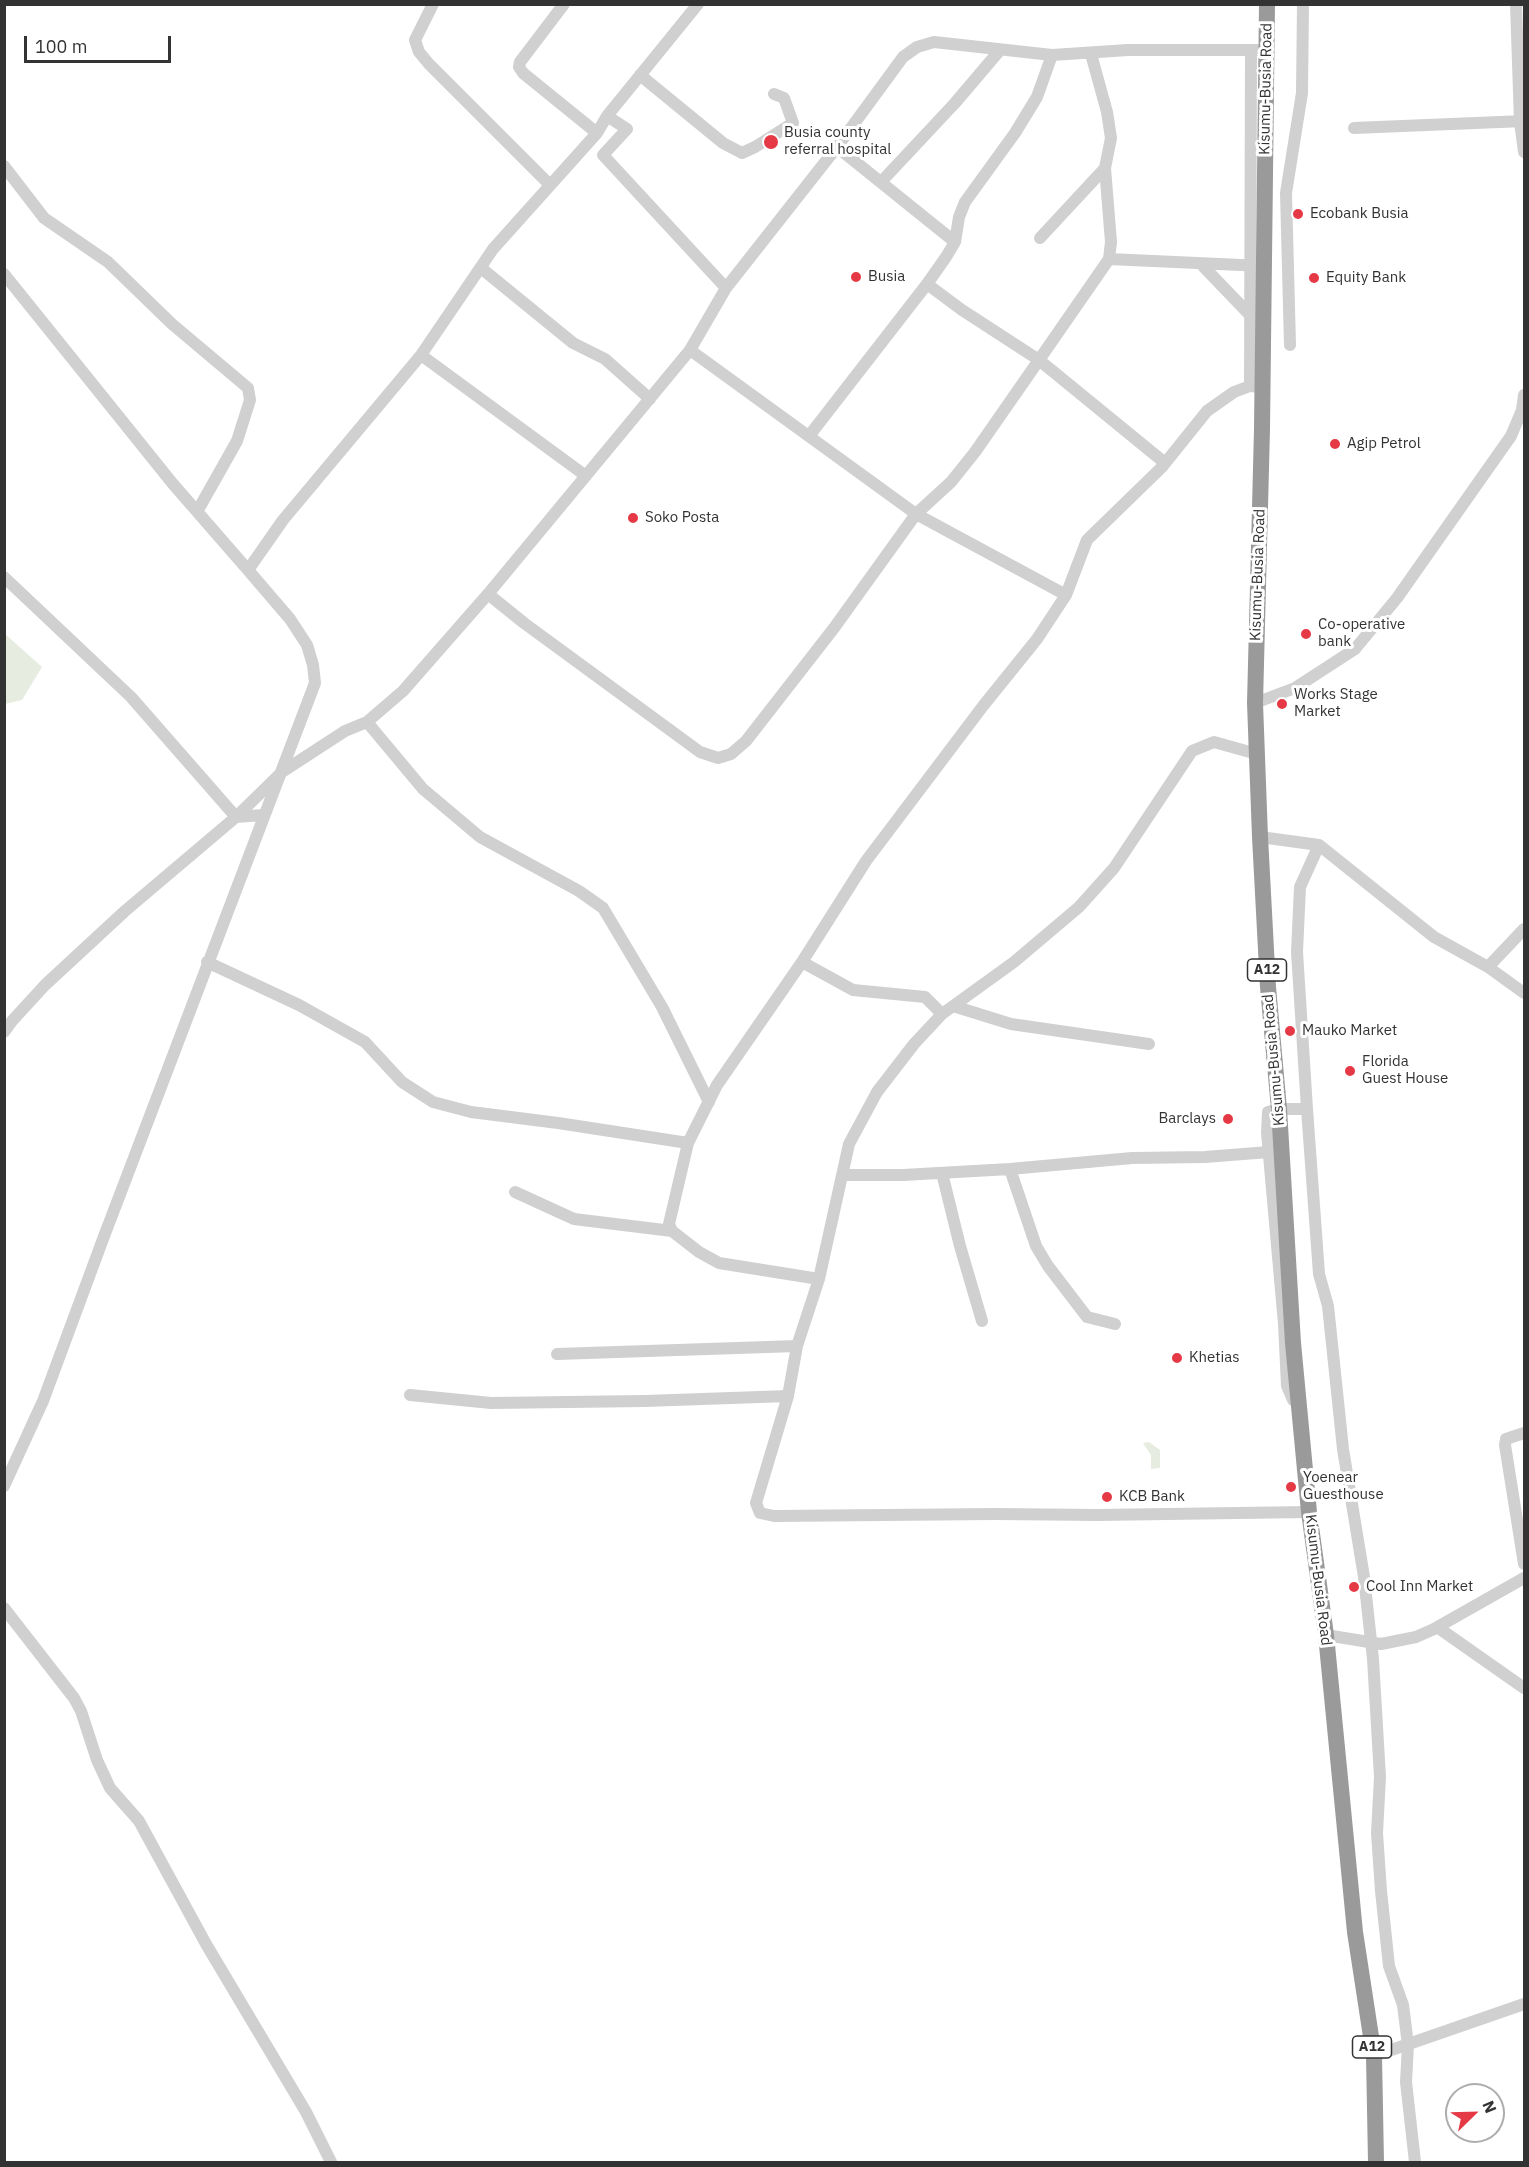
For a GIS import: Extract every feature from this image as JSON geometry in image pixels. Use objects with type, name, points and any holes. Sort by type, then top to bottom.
[{"type":"highway","name":"Kisumu-Busia Road","points":[[1267,4],[1259,50],[1257,266],[1261,495],[1255,703],[1260,837],[1268,987],[1279,1109],[1290,1294],[1309,1512],[1326,1635],[1355,1932],[1374,2056]]},
{"type":"highway","name":"A12","points":[[1374,2056],[1376,2163]]},
{"type":"street","points":[[433,4],[415,40],[419,52],[550,184]]},
{"type":"street","points":[[564,4],[520,62],[519,67],[523,73],[597,133]]},
{"type":"street","points":[[248,570],[283,520],[421,355],[493,249],[597,133],[607,116],[698,4]]},
{"type":"street","points":[[1290,345],[1286,193],[1302,93],[1303,4]]},
{"type":"street","points":[[1516,4],[1524,152]]},
{"type":"street","points":[[4,1032],[12,1020],[45,985],[125,911],[236,817],[282,772],[345,730],[367,722],[403,692],[489,594],[690,350],[726,288],[837,147],[903,57],[917,47],[934,42],[1052,55],[1128,50],[1259,50]]},
{"type":"street","points":[[881,182],[955,103],[1000,50]]},
{"type":"street","points":[[489,594],[700,752],[718,758],[730,754],[746,741],[834,628],[916,514],[951,482],[975,452],[1109,259],[1111,242],[1105,168],[1111,138],[1107,112],[1091,54]]},
{"type":"street","points":[[809,436],[927,284],[955,242],[959,217],[965,202],[1015,133],[1037,97],[1052,55]]},
{"type":"street","points":[[640,75],[723,143],[742,153],[793,123],[784,98],[774,94]]},
{"type":"street","points":[[607,116],[627,129],[603,154],[726,288]]},
{"type":"street","points":[[1354,128],[1522,122]]},
{"type":"street","points":[[837,147],[955,242]]},
{"type":"street","points":[[4,166],[44,218],[108,262],[172,324],[248,388],[250,400],[237,441],[198,510]]},
{"type":"street","points":[[1040,238],[1105,168]]},
{"type":"street","points":[[819,1279],[719,1263],[699,1252],[672,1231],[669,1224],[688,1143],[717,1085],[802,962],[866,861],[983,706],[1037,639],[1066,595],[1087,540],[1165,462],[1207,411],[1233,392],[1255,386],[1250,315],[1257,266],[1109,259]]},
{"type":"street","points":[[1201,264],[1250,315]]},
{"type":"street","points":[[481,268],[573,343],[605,359],[650,399]]},
{"type":"street","points":[[4,274],[173,484],[198,510],[290,619],[307,645],[315,682],[207,962],[43,1401],[4,1486]]},
{"type":"street","points":[[927,284],[962,310],[1039,360],[1165,462]]},
{"type":"street","points":[[690,350],[916,514],[1066,595]]},
{"type":"street","points":[[421,355],[586,476]]},
{"type":"street","points":[[1255,703],[1295,688],[1355,649],[1397,598],[1511,436],[1522,410],[1524,396]]},
{"type":"street","points":[[4,577],[131,697],[236,817]]},
{"type":"street","points":[[367,722],[423,789],[480,837],[579,891],[603,908],[662,1007],[709,1102]]},
{"type":"street","points":[[1257,754],[1214,742],[1192,751],[1114,868],[1079,907],[1014,962],[942,1014],[914,1044],[877,1092],[849,1144],[819,1279],[797,1346],[788,1396],[756,1503],[760,1513],[774,1516],[832,1517],[1309,1512]]},
{"type":"street","points":[[236,817],[263,814]]},
{"type":"street","points":[[1260,837],[1319,845],[1434,937],[1488,967],[1524,993]]},
{"type":"street","points":[[1319,845],[1300,887],[1299,898],[1297,952],[1307,1109],[1319,1274],[1328,1306],[1343,1449],[1361,1555],[1371,1644],[1380,1776],[1377,1833],[1381,1891],[1389,1966],[1402,2005],[1408,2045],[1406,2082],[1414,2163]]},
{"type":"street","points":[[1488,967],[1524,929]]},
{"type":"street","points":[[207,962],[299,1005],[365,1042],[402,1082],[433,1102],[471,1112],[688,1143]]},
{"type":"street","points":[[802,962],[853,990],[925,997],[942,1014]]},
{"type":"street","points":[[953,1006],[1011,1024],[1149,1044]]},
{"type":"street","points":[[1300,1400],[1293,1400],[1287,1386],[1268,1112],[1279,1109],[1307,1109]]},
{"type":"street","points":[[843,1175],[942,1173],[1132,1158],[1205,1157],[1269,1152]]},
{"type":"street","points":[[1010,1169],[1036,1246],[1048,1266],[1087,1317],[1115,1324]]},
{"type":"street","points":[[942,1173],[982,1321]]},
{"type":"street","points":[[515,1192],[574,1219],[672,1231]]},
{"type":"street","points":[[557,1354],[797,1346]]},
{"type":"street","points":[[410,1395],[491,1403],[788,1396]]},
{"type":"street","points":[[1524,1433],[1506,1439],[1505,1445],[1524,1564]]},
{"type":"street","points":[[1326,1635],[1371,1644],[1416,1636],[1434,1629],[1524,1578]]},
{"type":"street","points":[[4,1608],[74,1698],[110,1788],[139,1821],[206,1944],[306,2112],[331,2163]]},
{"type":"street","points":[[1440,1629],[1524,1688]]},
{"type":"street","points":[[1374,2056],[1524,2004]]},
{"type":"shaded area","points":[[4,633],[42,667],[22,700],[5,704]]},
{"type":"shaded area","points":[[1149,1442],[1160,1450],[1160,1468],[1151,1469],[1151,1455],[1143,1443]]},
{"type":"place","name":"Busia county referral hospital","points":[[771,142]]},
{"type":"place","name":"Ecobank Busia","points":[[1298,214]]},
{"type":"place","name":"Busia","points":[[856,277]]},
{"type":"place","name":"Equity Bank","points":[[1314,278]]},
{"type":"place","name":"Agip Petrol","points":[[1335,444]]},
{"type":"place","name":"Soko Posta","points":[[633,518]]},
{"type":"place","name":"Co-operative bank","points":[[1306,634]]},
{"type":"place","name":"Works Stage Market","points":[[1282,704]]},
{"type":"place","name":"Mauko Market","points":[[1290,1031]]},
{"type":"place","name":"Florida Guest House","points":[[1350,1071]]},
{"type":"place","name":"Barclays","points":[[1228,1119]]},
{"type":"place","name":"Khetias","points":[[1177,1358]]},
{"type":"place","name":"Yoenear Guesthouse","points":[[1291,1487]]},
{"type":"place","name":"KCB Bank","points":[[1107,1497]]},
{"type":"place","name":"Cool Inn Market","points":[[1354,1587]]}]
